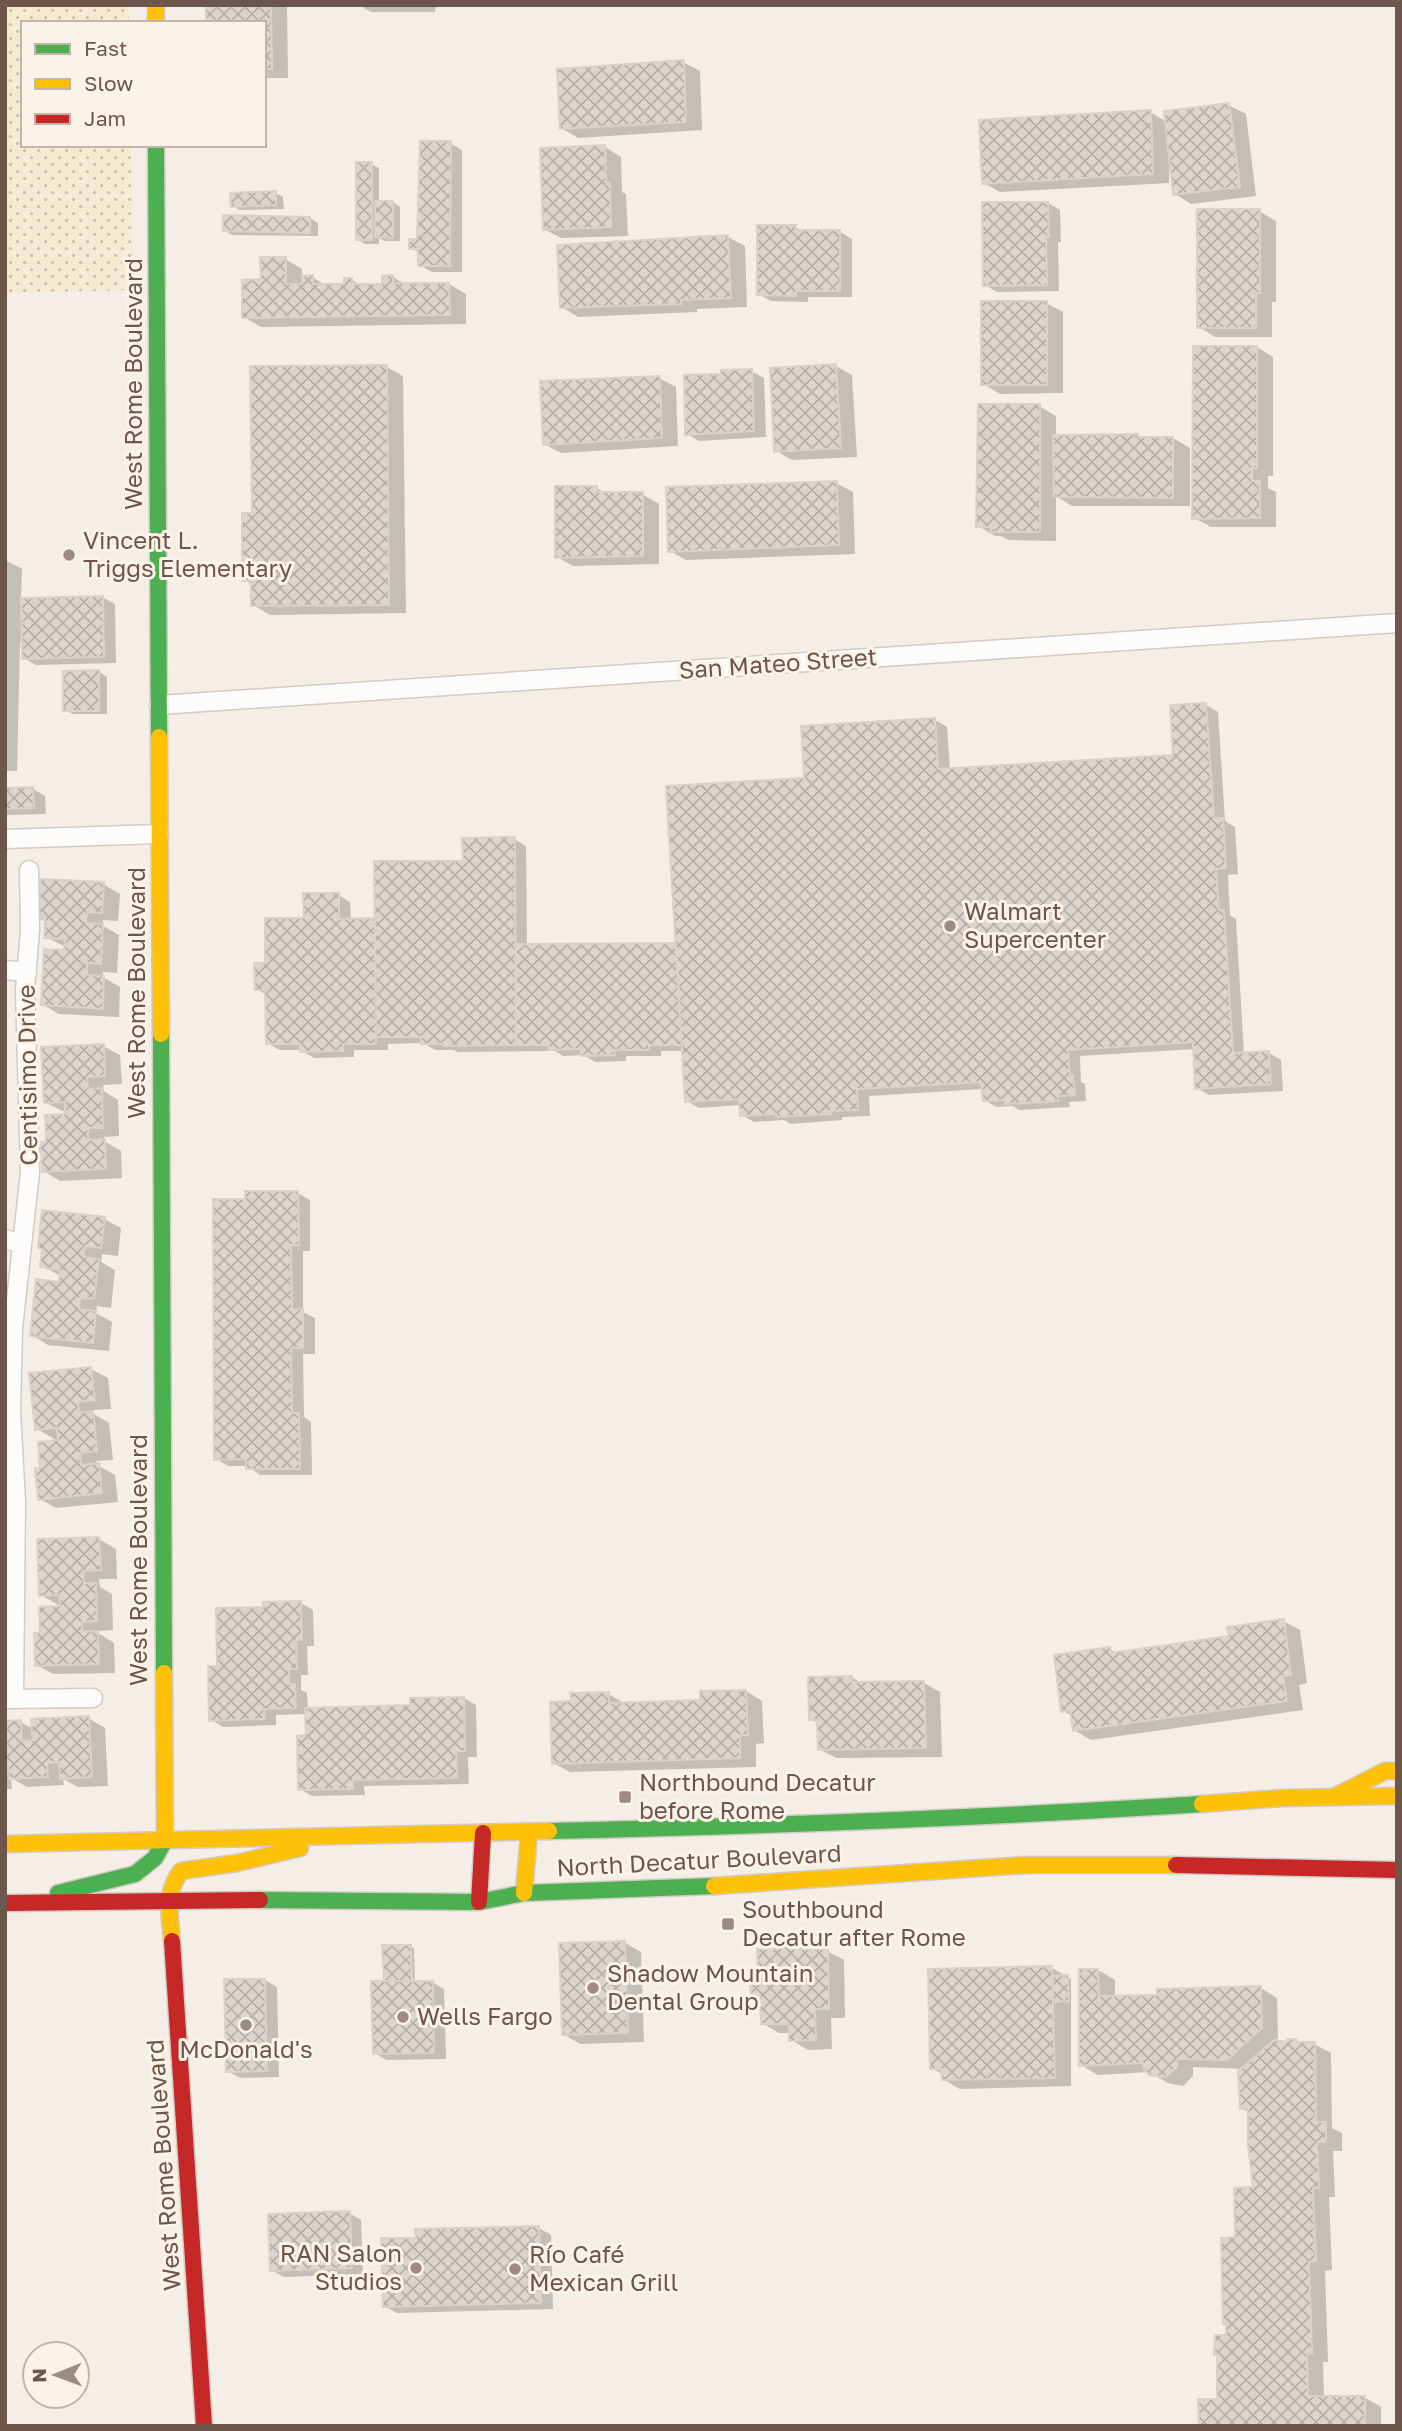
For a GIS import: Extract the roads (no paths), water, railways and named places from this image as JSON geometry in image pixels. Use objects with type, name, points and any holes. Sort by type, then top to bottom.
[{"type":"main road","name":"West Rome Boulevard","points":[[156,147],[165,1840]]},
{"type":"main road","points":[[1334,1797],[1385,1771],[1397,1771]]},
{"type":"main road","name":"North Decatur Boulevard","points":[[5,1844],[529,1833],[1002,1816],[1334,1797],[1397,1796]]},
{"type":"main road","points":[[479,1902],[482,1833]]},
{"type":"main road","points":[[524,1893],[529,1833]]},
{"type":"main road","points":[[169,1901],[172,1884],[181,1871],[237,1863],[345,1837]]},
{"type":"main road","points":[[13,1903],[135,1874],[155,1858],[165,1840]]},
{"type":"main road","name":"North Decatur Boulevard","points":[[13,1903],[300,1899],[479,1902],[524,1893],[682,1888],[1025,1865],[1136,1864],[1397,1870]]},
{"type":"main road","name":"West Rome Boulevard","points":[[169,1901],[204,2426]]},
{"type":"street","name":"San Mateo Street","points":[[159,705],[1397,623]]},
{"type":"street","points":[[5,839],[159,834]]},
{"type":"street","name":"Centisimo Drive","points":[[10,1699],[16,1502],[11,1410],[14,1241],[30,1172],[25,990],[30,930],[29,870]]},
{"type":"street","points":[[5,970],[27,972]]},
{"type":"street","points":[[10,1699],[93,1698]]},
{"type":"place","name":"Vincent L. Triggs Elementary","points":[[69,555]]},
{"type":"place","name":"Walmart Supercenter","points":[[950,926]]},
{"type":"place","name":"Northbound Decatur before Rome","points":[[625,1797]]},
{"type":"place","name":"Southbound Decatur after Rome","points":[[728,1924]]},
{"type":"place","name":"Shadow Mountain Dental Group","points":[[593,1988]]},
{"type":"place","name":"Wells Fargo","points":[[403,2017]]},
{"type":"place","name":"McDonald's","points":[[246,2025]]},
{"type":"place","name":"RAN Salon Studios","points":[[416,2268]]},
{"type":"place","name":"Río Café Mexican Grill","points":[[515,2269]]}]
